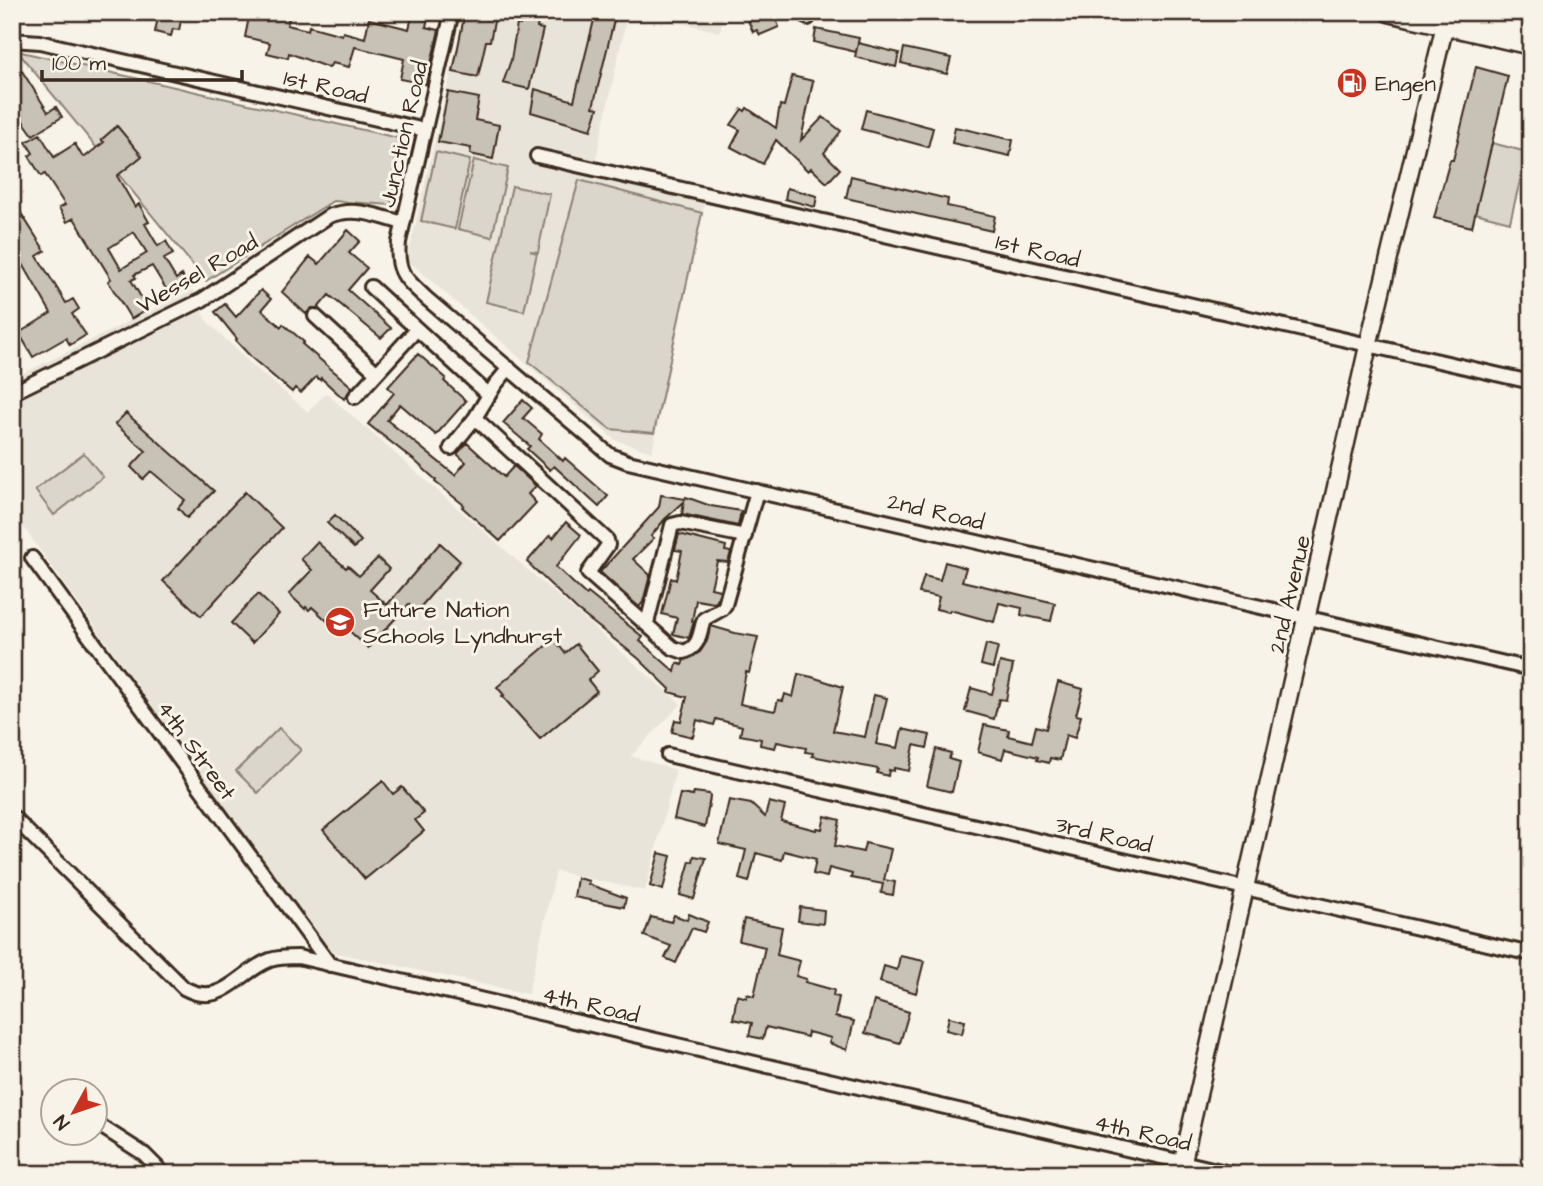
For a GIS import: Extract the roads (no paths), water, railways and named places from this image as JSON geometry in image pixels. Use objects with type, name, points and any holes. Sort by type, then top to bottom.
[{"type":"main road","points":[[1389,12],[1446,19],[1531,45]]},
{"type":"main road","points":[[1462,12],[1531,29]]},
{"type":"street","name":"Junction Road","points":[[398,265],[398,242],[452,12]]},
{"type":"street","name":"2nd Avenue","points":[[1181,1168],[1368,346],[1446,19]]},
{"type":"street","name":"1st Road","points":[[12,40],[40,42],[425,130]]},
{"type":"street","name":"1st Road","points":[[537,156],[1531,382]]},
{"type":"street","name":"Wessel Road","points":[[12,393],[202,300],[329,216],[346,211],[363,212],[403,223]]},
{"type":"street","name":"2nd Road","points":[[398,265],[409,282],[615,458],[1531,669]]},
{"type":"street","points":[[371,287],[489,395]]},
{"type":"street","points":[[315,317],[377,373]]},
{"type":"street","points":[[355,397],[417,329]]},
{"type":"street","points":[[451,448],[509,368]]},
{"type":"street","points":[[475,418],[607,540],[608,545],[588,573],[673,648],[684,652],[694,647],[699,639],[704,619],[722,609],[724,605],[757,491]]},
{"type":"street","points":[[647,623],[672,526],[680,523],[745,537]]},
{"type":"street","name":"4th Street","points":[[32,558],[330,965]]},
{"type":"street","name":"3rd Road","points":[[668,755],[1531,954]]},
{"type":"street","name":"4th Road","points":[[12,816],[184,988],[194,993],[208,994],[223,990],[267,961],[298,957],[1181,1168],[1234,1174]]},
{"type":"street","points":[[108,1131],[144,1154],[164,1174]]},
{"type":"place","name":"Engen","points":[[1352,83]]},
{"type":"place","name":"Future Nation Schools Lyndhurst","points":[[340,622]]}]
